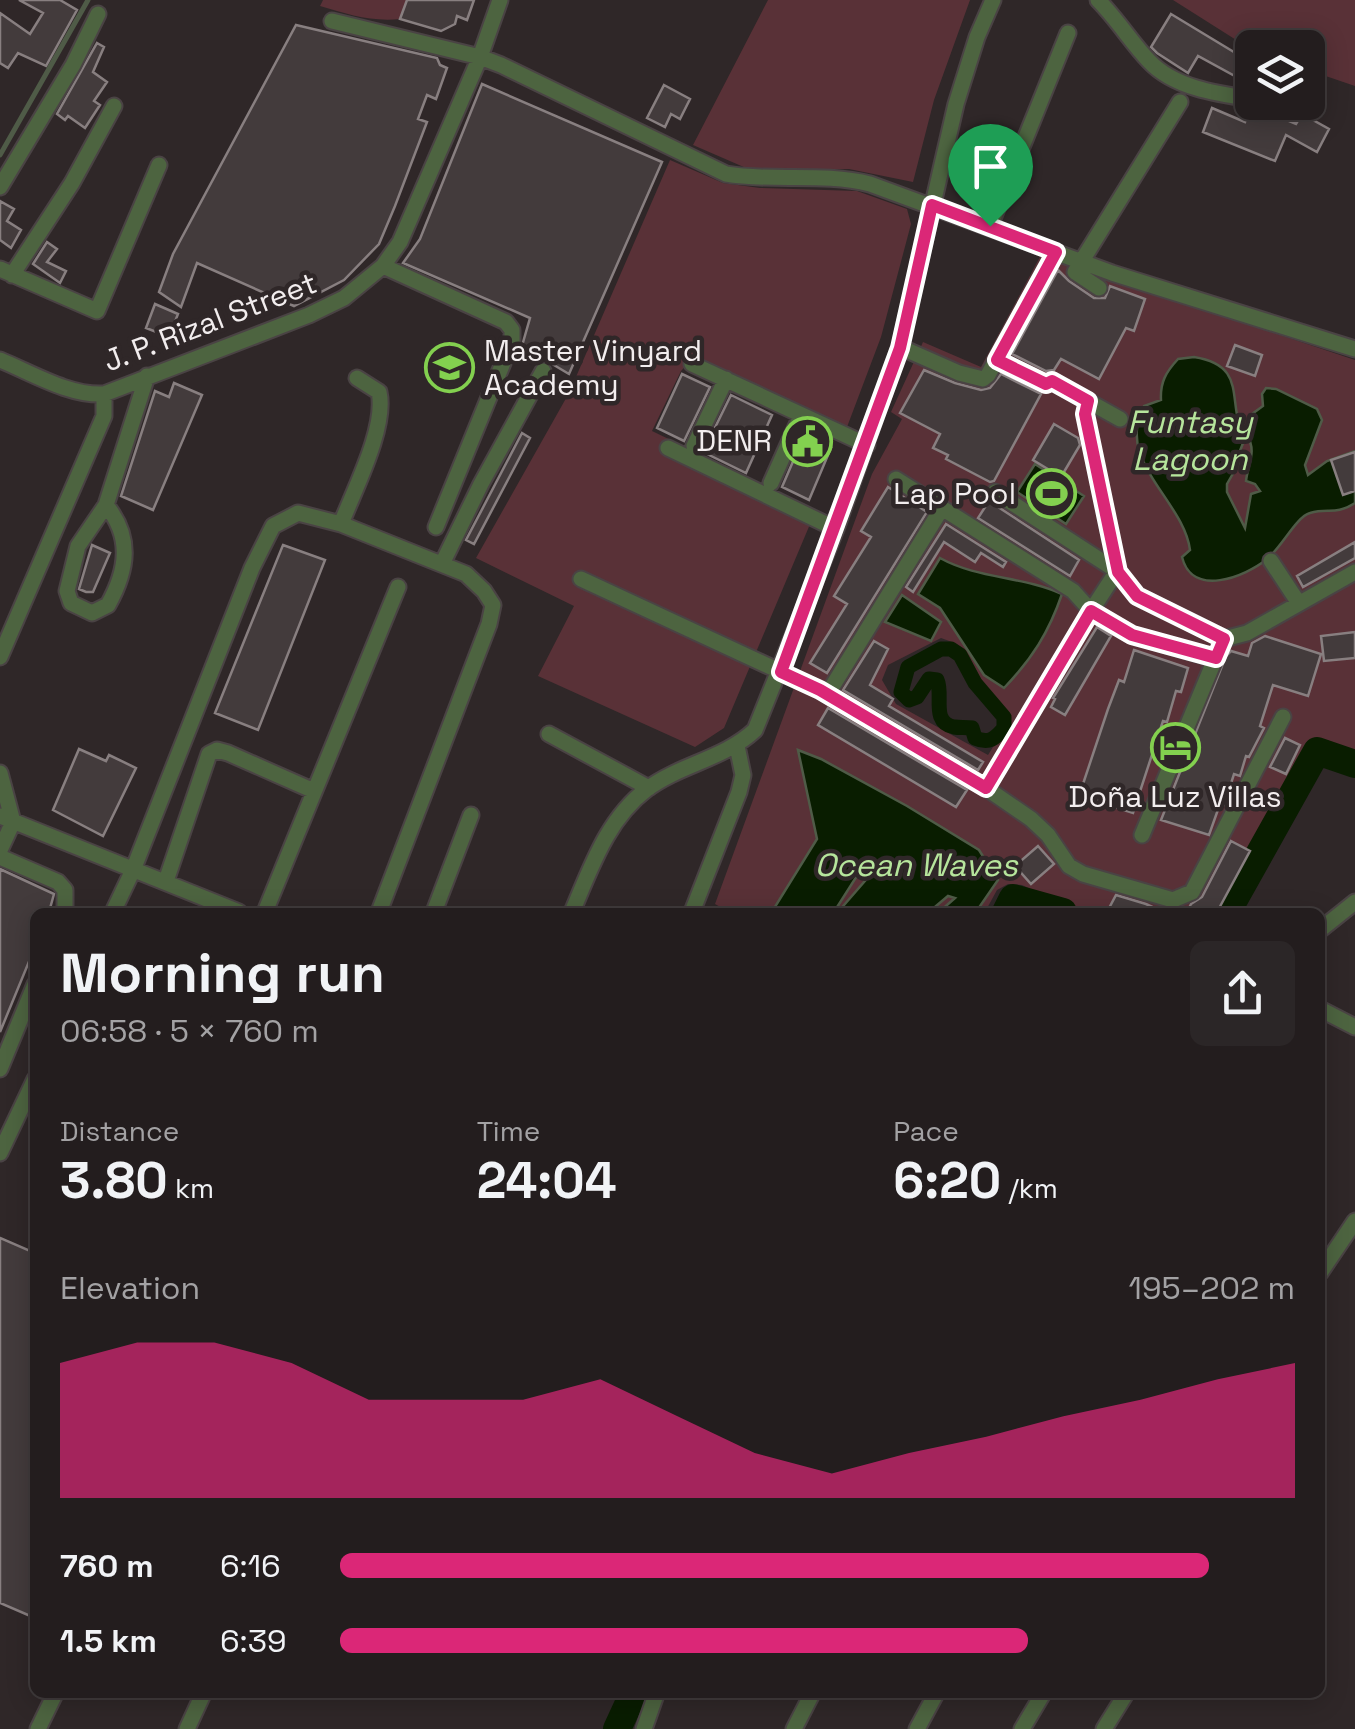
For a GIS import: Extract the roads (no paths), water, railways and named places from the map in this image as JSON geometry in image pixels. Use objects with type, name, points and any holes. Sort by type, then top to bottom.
[{"type":"street","name":"J. P. Rizal Street","points":[[0,360],[73,391],[104,394],[344,298],[383,266],[400,242],[500,0]]},
{"type":"street","points":[[574,908],[618,816],[649,788],[737,746],[755,730],[836,529],[900,348],[956,104],[992,0]]},
{"type":"street","points":[[1098,0],[1150,62],[1173,79],[1235,96]]},
{"type":"street","points":[[0,188],[73,65],[98,14]]},
{"type":"street","points":[[332,20],[480,56],[726,174],[757,179],[850,179],[932,205],[1083,262],[1355,349]]},
{"type":"street","points":[[990,226],[1068,33]]},
{"type":"street","points":[[1099,288],[1075,272],[1180,102]]},
{"type":"street","points":[[114,106],[72,182],[6,272],[97,311],[158,165]]},
{"type":"street","points":[[900,348],[977,378],[988,375],[1056,252]]},
{"type":"street","points":[[383,266],[506,322],[512,330],[512,341],[436,527]]},
{"type":"street","points":[[997,360],[1046,384],[1052,381],[1120,418]]},
{"type":"street","points":[[692,364],[866,445]]},
{"type":"street","points":[[442,564],[543,371]]},
{"type":"street","points":[[106,505],[122,526],[125,556],[108,604],[92,613],[81,611],[71,603],[67,591],[78,546],[106,505],[147,376]]},
{"type":"street","points":[[341,524],[382,403],[379,392],[356,378]]},
{"type":"street","points":[[694,446],[726,379]]},
{"type":"street","points":[[0,657],[104,416],[104,394]]},
{"type":"street","points":[[986,788],[1118,572],[1085,414],[1088,401]]},
{"type":"street","points":[[771,483],[801,416]]},
{"type":"street","points":[[668,448],[836,529]]},
{"type":"street","points":[[896,480],[1072,591],[1091,611],[1132,635],[1213,666]]},
{"type":"street","points":[[995,492],[1118,572],[1137,596],[1224,639],[1246,633],[1355,572]]},
{"type":"street","points":[[824,692],[942,508]]},
{"type":"street","points":[[116,908],[252,568],[273,526],[298,513],[341,524],[466,574],[493,604],[489,624],[382,908]]},
{"type":"street","points":[[1271,561],[1298,602]]},
{"type":"street","points":[[581,578],[824,692],[1031,819],[1048,835],[1068,866],[1173,900],[1192,892],[1284,717]]},
{"type":"street","points":[[266,908],[398,587]]},
{"type":"street","points":[[1142,835],[1224,639]]},
{"type":"street","points":[[549,734],[649,788]]},
{"type":"street","points":[[694,908],[744,775],[737,746]]},
{"type":"street","points":[[166,881],[209,754],[216,750],[228,752],[314,791]]},
{"type":"street","points":[[0,774],[7,819],[0,854],[58,882],[65,890],[65,908]]},
{"type":"street","points":[[436,908],[471,815]]},
{"type":"street","points":[[7,819],[166,881],[205,906]]},
{"type":"street","points":[[1325,926],[1355,902]]},
{"type":"street","points":[[0,1068],[30,996]]},
{"type":"street","points":[[1347,1023],[1355,1006]]},
{"type":"street","points":[[0,1153],[30,1090]]},
{"type":"street","points":[[1325,1265],[1355,1222]]},
{"type":"street","points":[[38,1729],[53,1698]]},
{"type":"street","points":[[187,1729],[201,1698]]},
{"type":"street","points":[[644,1729],[655,1698]]},
{"type":"street","points":[[794,1729],[810,1698]]},
{"type":"street","points":[[917,1729],[934,1698]]},
{"type":"street","points":[[1022,1729],[1040,1698]]},
{"type":"street","points":[[1104,1729],[1123,1698]]},
{"type":"water","name":"Funtasy Lagoon","points":[[1194,357],[1223,369],[1233,388],[1245,438],[1227,492],[1245,528],[1251,494],[1260,491],[1246,481],[1252,452],[1247,435],[1252,414],[1263,406],[1266,388],[1317,409],[1322,420],[1305,465],[1308,475],[1327,461],[1355,451],[1355,503],[1305,516],[1267,559],[1246,572],[1220,580],[1196,577],[1188,570],[1182,557],[1190,550],[1185,532],[1144,462],[1138,444],[1137,426],[1144,406],[1161,400],[1165,378],[1178,359]]},
{"type":"water","name":"Lap Pool","points":[[1035,464],[1084,496],[1066,524],[1017,492]]},
{"type":"water","points":[[940,558],[969,570],[1062,594],[1039,644],[1004,688],[984,675],[940,608],[918,594]]},
{"type":"water","points":[[902,595],[941,622],[931,641],[885,622]]},
{"type":"water","name":"Ocean Waves","points":[[798,750],[907,806],[979,850],[998,880],[979,908],[944,908],[955,898],[948,896],[934,908],[841,908],[871,874],[867,860],[837,908],[774,908],[817,839]]},
{"type":"waterway","points":[[0,155],[88,0]]},
{"type":"waterway","points":[[941,649],[951,649],[960,655],[975,683],[1004,717],[1004,728],[995,738],[980,740],[975,738],[972,728],[954,727],[942,720],[937,680],[929,679],[917,697],[909,700],[901,692],[908,667],[941,649]]},
{"type":"waterway","points":[[1229,908],[1317,751],[1355,764]]},
{"type":"waterway","points":[[1008,908],[1013,898],[1049,908]]},
{"type":"waterway","points":[[617,1729],[631,1698]]},
{"type":"place","name":"Master Vinyard Academy","points":[[449,368]]},
{"type":"place","name":"DENR","points":[[807,441]]},
{"type":"place","name":"Lap Pool","points":[[1051,494]]},
{"type":"place","name":"Doña Luz Villas","points":[[1175,748]]}]
